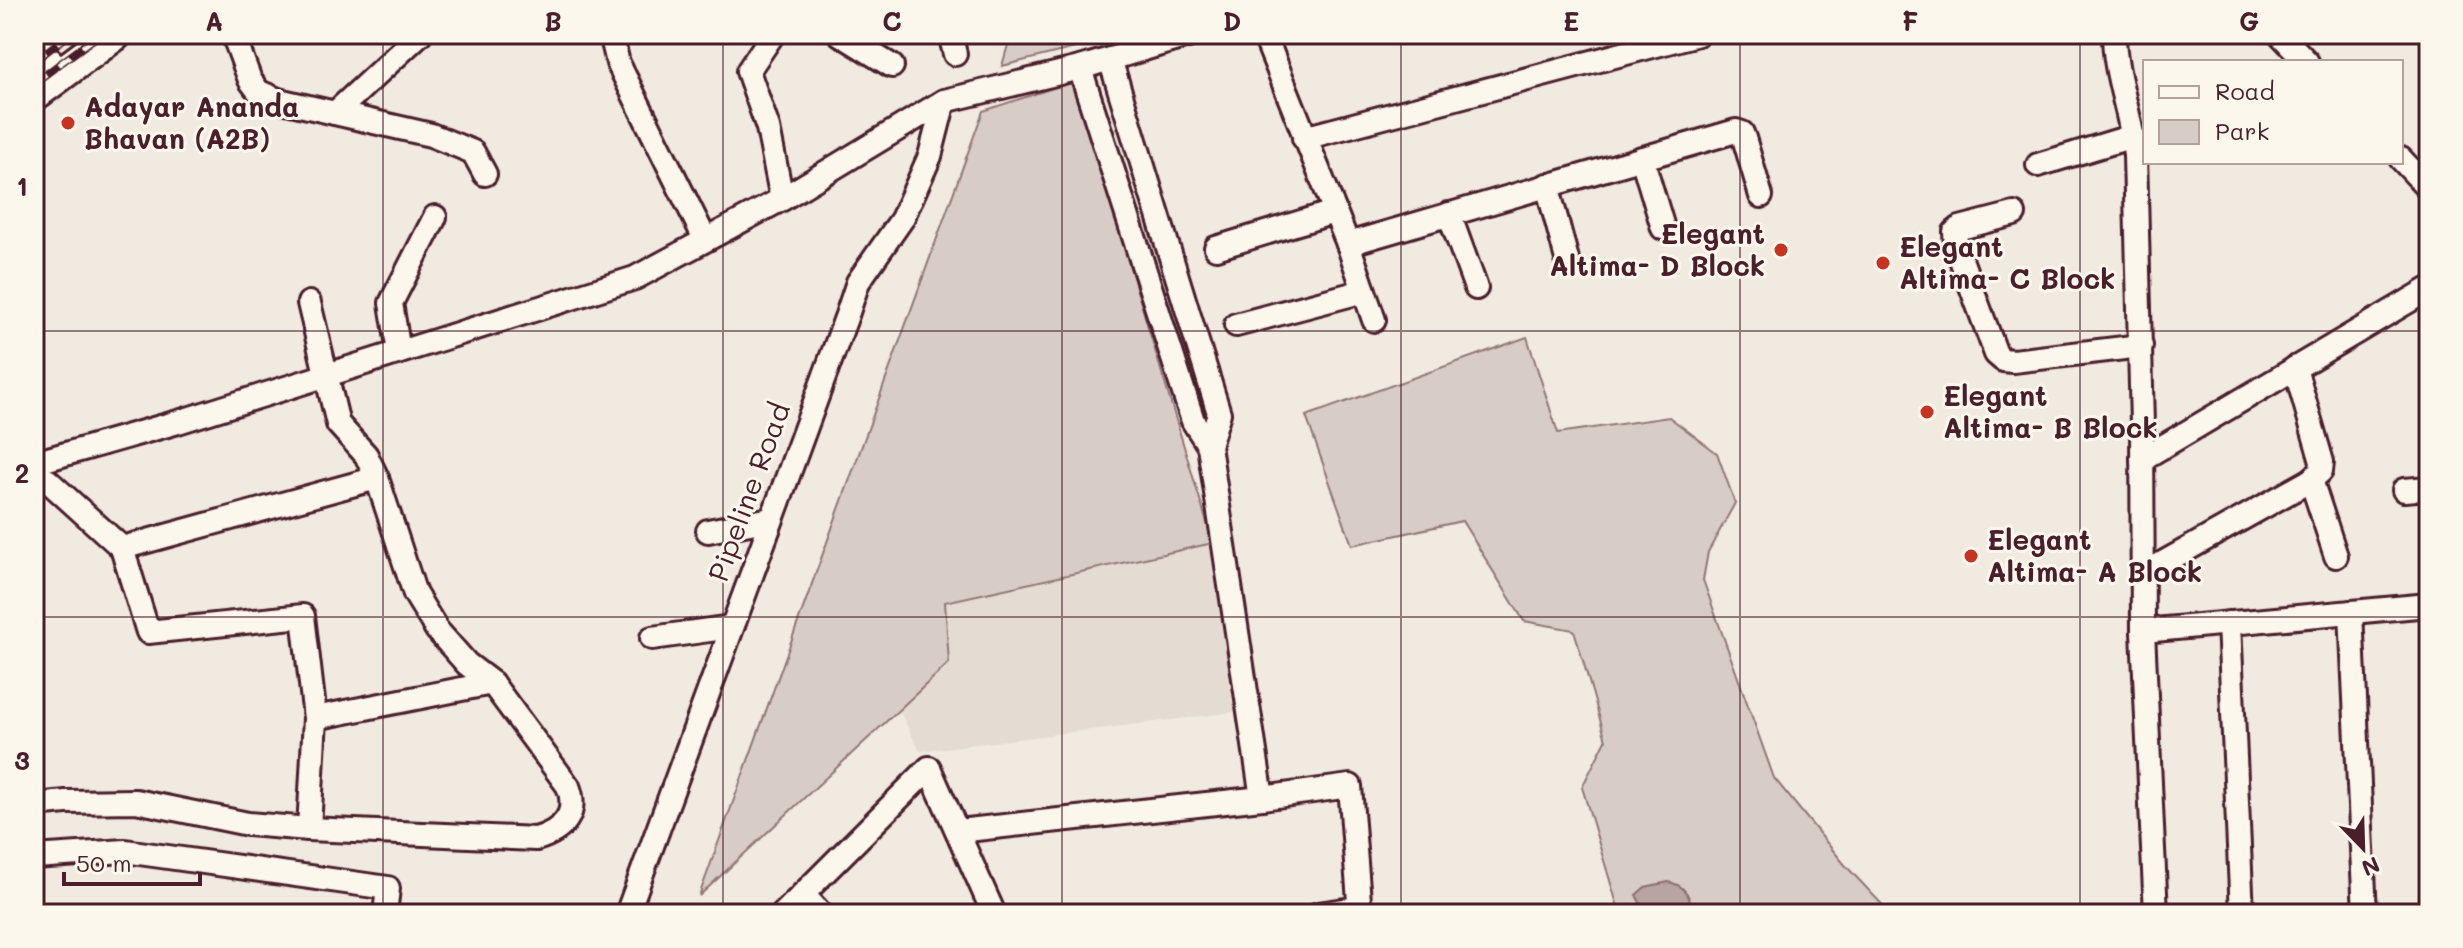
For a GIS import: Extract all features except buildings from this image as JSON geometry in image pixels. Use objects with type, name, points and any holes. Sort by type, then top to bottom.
[{"type":"highway","points":[[34,44],[44,34]]},
{"type":"highway","points":[[34,94],[60,74],[94,39]]},
{"type":"main road","points":[[34,44],[60,74]]},
{"type":"street","points":[[233,34],[250,80],[259,92],[278,100],[431,135],[473,152],[485,174]]},
{"type":"street","points":[[335,113],[420,34]]},
{"type":"street","points":[[611,34],[618,63],[705,239]]},
{"type":"street","points":[[773,34],[748,71],[768,128],[782,199]]},
{"type":"street","points":[[840,34],[892,66]]},
{"type":"street","points":[[34,463],[178,422],[635,278],[782,199],[944,101],[1110,59],[1133,43],[1194,34]]},
{"type":"street","points":[[1264,34],[1348,244],[1374,320]]},
{"type":"street","points":[[1304,138],[1698,34]]},
{"type":"street","points":[[2114,34],[2118,79],[2133,136],[2141,346],[2143,631],[2156,914]]},
{"type":"street","points":[[2280,34],[2305,60]]},
{"type":"street","points":[[1110,59],[1219,413],[1209,446]]},
{"type":"street","points":[[1080,68],[1193,421],[1209,446],[1262,798]]},
{"type":"street","name":"Pipeline Road","points":[[627,914],[853,292],[870,262],[902,219],[930,156],[944,101]]},
{"type":"street","points":[[1348,244],[1736,131],[1742,133],[1744,138],[1761,196]]},
{"type":"street","points":[[2038,165],[2133,136]]},
{"type":"street","points":[[1642,158],[1663,228]]},
{"type":"street","points":[[2403,161],[2429,189]]},
{"type":"street","points":[[1547,185],[1568,263]]},
{"type":"street","points":[[1216,248],[1334,212]]},
{"type":"street","points":[[1449,214],[1476,288]]},
{"type":"street","points":[[2014,214],[1955,232],[1956,246],[1996,354],[2003,360],[2013,361],[2141,346]]},
{"type":"street","points":[[399,352],[391,303],[435,217]]},
{"type":"street","points":[[2142,459],[2429,289]]},
{"type":"street","points":[[1236,325],[1364,291]]},
{"type":"street","points":[[34,805],[136,801],[248,824],[536,839],[551,835],[561,827],[573,805],[568,786],[492,683],[467,664],[437,630],[415,594],[377,478],[366,455],[338,424],[309,303]]},
{"type":"street","points":[[2143,574],[2311,480],[2321,471],[2322,462],[2295,368]]},
{"type":"street","points":[[122,548],[377,478]]},
{"type":"street","points":[[34,482],[47,480],[122,548],[148,632],[303,616],[315,718],[309,829]]},
{"type":"street","points":[[2311,480],[2336,556]]},
{"type":"street","points":[[2404,490],[2429,488]]},
{"type":"street","points":[[708,531],[771,519]]},
{"type":"street","points":[[2143,631],[2429,605]]},
{"type":"street","points":[[2351,612],[2365,914]]},
{"type":"street","points":[[2229,623],[2242,914]]},
{"type":"street","points":[[652,638],[731,627]]},
{"type":"street","points":[[315,718],[492,683]]},
{"type":"street","points":[[783,914],[929,768],[994,914]]},
{"type":"street","points":[[958,831],[1350,786],[1360,911],[1318,914]]},
{"type":"street","points":[[34,857],[125,851],[388,888],[385,914]]},
{"type":"street","points":[[803,894],[821,914]]},
{"type":"shaded area","points":[[1213,543],[1234,712],[920,751],[899,710],[949,663],[945,602]]},
{"type":"shaded area","points":[[1668,882],[1686,893],[1692,914],[1646,914],[1636,895],[1645,887]]},
{"type":"green space","points":[[1011,34],[1132,34],[1002,66]]},
{"type":"green space","points":[[1074,81],[1213,543],[945,602],[949,663],[699,896],[983,111]]},
{"type":"green space","points":[[1527,337],[1558,433],[1669,417],[1717,453],[1735,503],[1708,552],[1703,580],[1774,778],[1845,865],[1891,914],[1620,914],[1582,787],[1606,740],[1574,630],[1524,621],[1462,521],[1352,545],[1306,416]]},
{"type":"railway","points":[[34,61],[70,34]]},
{"type":"railway","points":[[34,83],[100,34]]},
{"type":"place","name":"Adayar Ananda Bhavan (A2B)","points":[[68,123]]},
{"type":"place","name":"Elegant Altima- D Block","points":[[1781,250]]},
{"type":"place","name":"Elegant Altima- C Block","points":[[1883,263]]},
{"type":"place","name":"Elegant Altima- B Block","points":[[1927,412]]},
{"type":"place","name":"Elegant Altima- A Block","points":[[1971,556]]}]
